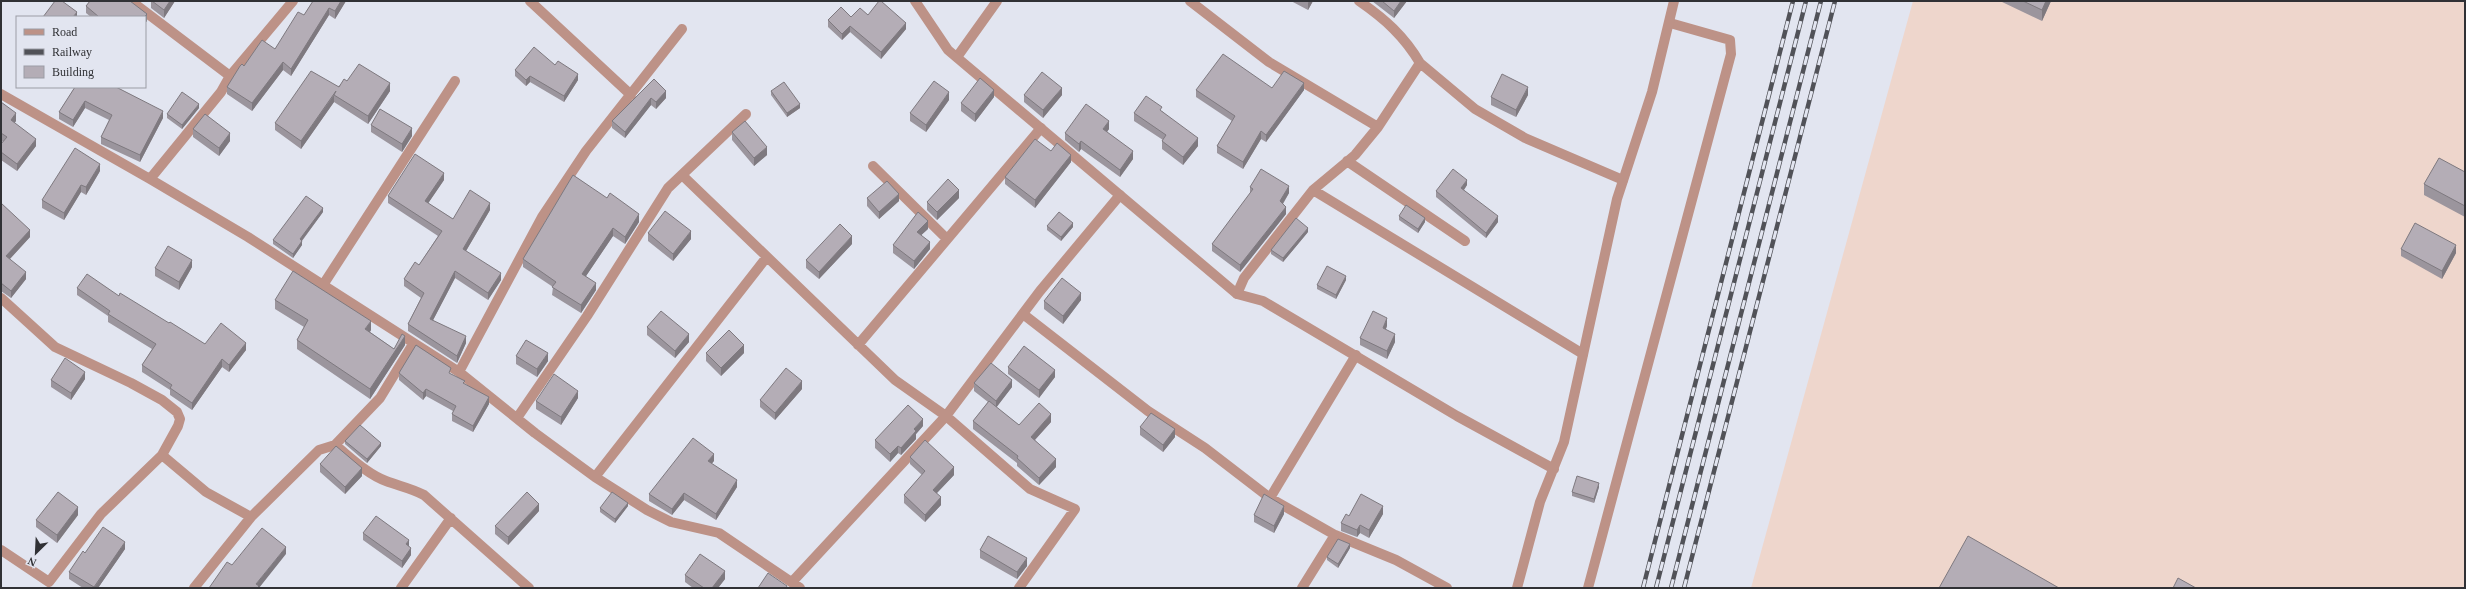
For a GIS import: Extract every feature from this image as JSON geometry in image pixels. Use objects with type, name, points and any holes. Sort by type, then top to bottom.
[{"type":"street","points":[[130,1],[230,76]]},
{"type":"street","points":[[150,179],[221,92],[230,76],[293,1]]},
{"type":"street","points":[[530,1],[631,95]]},
{"type":"street","points":[[915,1],[948,50],[1237,294],[1263,301],[1457,416],[1554,469]]},
{"type":"street","points":[[957,57],[997,1]]},
{"type":"street","points":[[1190,1],[1269,62],[1378,127]]},
{"type":"street","points":[[1517,588],[1540,502],[1564,442],[1623,180],[1652,92],[1670,23],[1674,1]]},
{"type":"street","points":[[1363,2],[1387,20],[1410,45],[1420,63],[1475,109],[1519,134],[1623,180]]},
{"type":"street","points":[[1588,588],[1731,54],[1730,40],[1670,23]]},
{"type":"street","points":[[459,372],[542,217],[586,151],[682,29]]},
{"type":"street","points":[[1237,294],[1244,278],[1313,190],[1347,161],[1378,127],[1420,63]]},
{"type":"street","points":[[323,285],[455,81]]},
{"type":"street","points":[[1,94],[150,179],[323,285],[459,372],[595,477],[647,510],[671,522],[719,533],[796,585],[946,416],[1023,314],[1120,194]]},
{"type":"street","points":[[517,418],[587,316],[668,188],[746,114]]},
{"type":"street","points":[[858,345],[1041,128]]},
{"type":"street","points":[[1347,161],[1465,241]]},
{"type":"street","points":[[873,166],[947,239]]},
{"type":"street","points":[[682,175],[766,258],[894,380],[946,416],[1007,471],[1030,489],[1074,509],[1018,588]]},
{"type":"street","points":[[1313,190],[1583,354]]},
{"type":"street","points":[[595,477],[766,258]]},
{"type":"street","points":[[1,298],[55,347],[138,386],[162,400],[177,412],[180,419],[178,426],[162,455],[100,514],[49,582],[1,550]]},
{"type":"street","points":[[1023,314],[1148,411],[1205,448],[1270,498],[1335,535],[1396,560],[1447,588]]},
{"type":"street","points":[[194,588],[251,517],[319,450],[335,445],[380,398],[414,344]]},
{"type":"street","points":[[1270,498],[1356,355]]},
{"type":"street","points":[[335,445],[355,462],[384,481],[409,488],[424,495],[529,588]]},
{"type":"street","points":[[162,455],[206,492],[251,517]]},
{"type":"street","points":[[401,588],[451,518]]},
{"type":"street","points":[[1302,588],[1335,535]]},
{"type":"shaded area","points":[[1913,1],[2465,1],[2465,588],[1751,588]]},
{"type":"building","points":[[55,1],[62,1],[77,12],[74,16],[44,16]]},
{"type":"building","points":[[90,1],[130,1],[147,14],[145,16],[98,16],[86,6]]},
{"type":"building","points":[[152,1],[170,1],[164,10]]},
{"type":"building","points":[[313,1],[341,1],[335,11],[329,8],[291,69],[283,62],[252,103],[227,87],[240,66],[242,64],[244,66],[262,40],[275,49],[298,12],[304,15]]},
{"type":"building","points":[[879,1],[881,1],[906,23],[881,52],[850,26],[842,34],[828,20],[841,7],[851,17],[860,8],[868,15]]},
{"type":"building","points":[[1382,1],[1401,1],[1394,11]]},
{"type":"building","points":[[2023,1],[2046,1],[2042,10]]},
{"type":"building","points":[[534,47],[555,65],[558,61],[578,74],[564,96],[530,76],[526,80],[515,70]]},
{"type":"building","points":[[1223,54],[1272,88],[1284,71],[1304,83],[1266,135],[1261,131],[1243,162],[1217,146],[1235,116],[1196,90]]},
{"type":"building","points":[[359,64],[390,83],[368,116],[334,95],[336,91],[301,141],[275,123],[311,71],[339,87],[344,79],[347,81]]},
{"type":"building","points":[[1042,72],[1062,88],[1043,110],[1024,95]]},
{"type":"building","points":[[1502,74],[1528,87],[1516,110],[1491,97]]},
{"type":"building","points":[[980,78],[994,90],[975,114],[961,103]]},
{"type":"building","points":[[654,79],[666,91],[656,102],[651,98],[625,132],[612,121]]},
{"type":"building","points":[[934,81],[949,92],[926,125],[910,113]]},
{"type":"building","points":[[784,82],[800,104],[787,113],[771,91]]},
{"type":"building","points":[[74,88],[118,88],[163,111],[140,155],[101,137],[112,115],[85,101],[73,120],[59,112]]},
{"type":"building","points":[[182,92],[199,104],[182,125],[167,114]]},
{"type":"building","points":[[1146,96],[1162,107],[1160,110],[1198,138],[1183,157],[1162,141],[1166,135],[1134,113]]},
{"type":"building","points":[[1,102],[16,113],[11,120],[36,139],[17,164],[1,152],[1,144],[7,137],[1,133]]},
{"type":"building","points":[[1086,104],[1109,121],[1103,129],[1133,151],[1120,170],[1081,141],[1079,144],[1065,133]]},
{"type":"building","points":[[380,109],[412,128],[402,144],[371,125]]},
{"type":"building","points":[[205,114],[230,133],[219,148],[193,129]]},
{"type":"building","points":[[745,121],[767,147],[754,158],[732,132]]},
{"type":"building","points":[[1035,139],[1051,151],[1057,143],[1071,155],[1035,200],[1005,177]]},
{"type":"building","points":[[75,148],[100,164],[86,187],[81,185],[64,213],[42,200]]},
{"type":"building","points":[[415,154],[444,173],[425,201],[453,219],[470,190],[490,203],[463,249],[501,273],[488,293],[455,271],[430,319],[466,336],[457,356],[408,324],[424,293],[404,279],[415,262],[419,265],[442,231],[388,196]]},
{"type":"building","points":[[2439,158],[2465,172],[2465,206],[2424,184]]},
{"type":"building","points":[[1261,169],[1289,186],[1280,201],[1286,207],[1240,265],[1212,244],[1253,189],[1250,187]]},
{"type":"building","points":[[1453,169],[1467,180],[1461,188],[1498,216],[1486,233],[1436,191]]},
{"type":"building","points":[[573,175],[607,198],[610,193],[639,214],[625,237],[613,228],[582,274],[596,283],[581,305],[552,287],[556,282],[523,259]]},
{"type":"building","points":[[948,179],[959,190],[937,212],[927,202]]},
{"type":"building","points":[[887,181],[899,194],[879,212],[867,198]]},
{"type":"building","points":[[306,196],[323,208],[300,239],[302,241],[293,254],[273,240]]},
{"type":"building","points":[[1,203],[30,230],[6,256],[26,272],[11,291],[1,283]]},
{"type":"building","points":[[1406,205],[1425,218],[1418,229],[1399,216]]},
{"type":"building","points":[[665,211],[691,231],[673,254],[648,233]]},
{"type":"building","points":[[918,212],[928,221],[917,232],[930,242],[914,261],[893,245]]},
{"type":"building","points":[[1059,212],[1073,223],[1061,237],[1047,226]]},
{"type":"building","points":[[1296,218],[1308,228],[1283,258],[1271,250]]},
{"type":"building","points":[[2415,223],[2456,245],[2442,271],[2401,249]]},
{"type":"building","points":[[840,224],[852,236],[819,272],[806,260]]},
{"type":"building","points":[[168,246],[192,260],[179,282],[155,268]]},
{"type":"building","points":[[1327,266],[1346,276],[1336,295],[1317,285]]},
{"type":"building","points":[[293,271],[371,321],[365,329],[394,349],[402,334],[405,336],[370,389],[297,340],[308,320],[275,300]]},
{"type":"building","points":[[87,274],[119,296],[120,293],[205,344],[221,323],[246,343],[229,365],[222,359],[192,403],[170,388],[172,385],[142,365],[156,344],[108,314],[110,311],[77,288]]},
{"type":"building","points":[[1062,278],[1081,293],[1063,316],[1044,301]]},
{"type":"building","points":[[661,311],[689,334],[675,351],[647,327]]},
{"type":"building","points":[[1373,311],[1387,318],[1383,328],[1395,334],[1387,351],[1360,338]]},
{"type":"building","points":[[729,330],[744,345],[721,368],[706,353]]},
{"type":"building","points":[[526,340],[548,353],[537,369],[516,356]]},
{"type":"building","points":[[416,345],[451,368],[449,373],[465,381],[463,383],[489,397],[473,426],[452,414],[456,406],[426,389],[423,393],[399,373]]},
{"type":"building","points":[[1024,346],[1055,370],[1039,390],[1008,367]]},
{"type":"building","points":[[65,358],[85,372],[71,393],[51,380]]},
{"type":"building","points":[[991,363],[1012,380],[996,401],[974,383]]},
{"type":"building","points":[[786,368],[802,381],[775,413],[760,400]]},
{"type":"building","points":[[554,374],[578,391],[561,417],[536,401]]},
{"type":"building","points":[[989,401],[1019,425],[1039,403],[1051,414],[1031,437],[1056,459],[1039,478],[1017,458],[1018,456],[973,421]]},
{"type":"building","points":[[908,405],[923,419],[914,429],[916,431],[901,448],[898,446],[890,454],[875,440]]},
{"type":"building","points":[[1151,413],[1175,429],[1163,445],[1140,427]]},
{"type":"building","points":[[360,425],[381,443],[367,459],[345,441]]},
{"type":"building","points":[[693,438],[714,454],[708,461],[737,480],[716,514],[684,493],[672,509],[649,494]]},
{"type":"building","points":[[925,440],[954,467],[933,490],[941,497],[925,515],[904,495],[925,471],[910,457]]},
{"type":"building","points":[[336,446],[362,468],[345,487],[320,464]]},
{"type":"building","points":[[1577,476],[1599,483],[1594,499],[1572,492]]},
{"type":"building","points":[[58,492],[78,507],[57,535],[36,520]]},
{"type":"building","points":[[527,492],[539,504],[508,537],[495,526]]},
{"type":"building","points":[[612,492],[628,503],[615,519],[600,508]]},
{"type":"building","points":[[1264,494],[1284,506],[1274,526],[1254,515]]},
{"type":"building","points":[[1361,494],[1383,506],[1369,530],[1360,525],[1357,530],[1341,523],[1346,514],[1349,516]]},
{"type":"building","points":[[376,516],[409,540],[406,544],[411,548],[402,561],[363,533]]},
{"type":"building","points":[[103,527],[125,542],[94,587],[69,572],[83,551],[85,553]]},
{"type":"building","points":[[262,528],[286,547],[256,584],[259,586],[257,588],[209,588],[227,562],[232,565]]},
{"type":"building","points":[[988,536],[1027,558],[1017,572],[980,550]]},
{"type":"building","points":[[1968,536],[2059,588],[1939,588]]},
{"type":"building","points":[[1338,539],[1350,544],[1338,564],[1327,557]]},
{"type":"building","points":[[700,554],[725,571],[712,588],[704,588],[685,575]]},
{"type":"building","points":[[768,573],[787,586],[786,588],[758,588]]},
{"type":"building","points":[[2178,578],[2196,588],[2173,588]]},
{"type":"railway","points":[[1643,588],[1793,1]]},
{"type":"railway","points":[[1656,588],[1806,1]]},
{"type":"railway","points":[[1671,588],[1821,1]]},
{"type":"railway","points":[[1684,588],[1835,1]]}]
